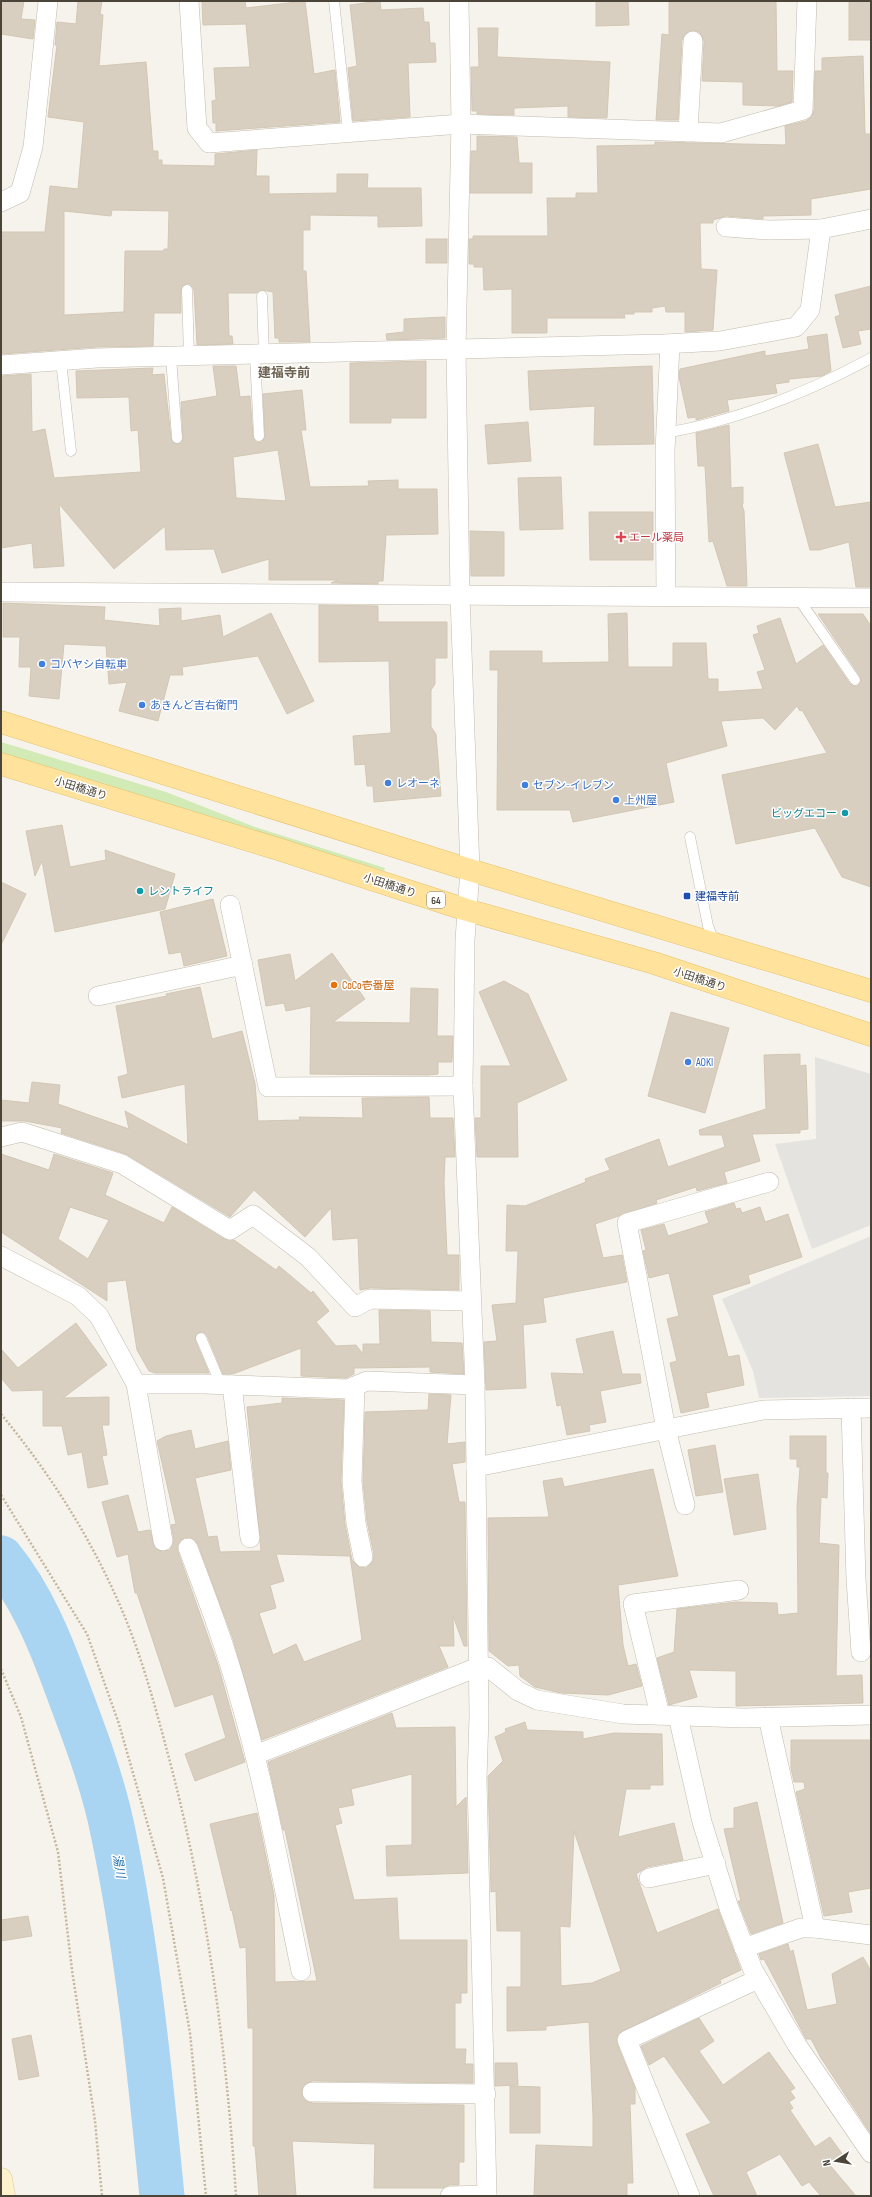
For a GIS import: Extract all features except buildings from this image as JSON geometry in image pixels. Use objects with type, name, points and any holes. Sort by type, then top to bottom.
[{"type":"main road","points":[[1,722],[470,870],[871,992]]},
{"type":"main road","name":"小田橋通り","points":[[1,764],[278,849],[467,910],[654,963],[871,1035]]},
{"type":"street","points":[[1,202],[20,193],[33,147],[48,1]]},
{"type":"street","points":[[189,1],[197,128],[209,143],[461,124],[721,133],[804,110],[807,1]]},
{"type":"street","points":[[450,2196],[487,2196],[486,2094],[477,1780],[478,1667],[475,1385],[470,1301],[463,1086],[465,940],[470,870],[460,597],[456,350],[461,124],[459,1]]},
{"type":"street","points":[[688,132],[693,41]]},
{"type":"street","points":[[726,227],[769,230],[821,229],[871,219]]},
{"type":"street","points":[[1,365],[180,356],[456,350],[670,344],[720,341],[796,327],[810,310],[821,229]]},
{"type":"street","points":[[666,596],[666,433],[670,344]]},
{"type":"street","points":[[1,592],[460,597],[666,596],[871,598]]},
{"type":"street","points":[[230,905],[268,1087],[463,1086]]},
{"type":"street","points":[[98,996],[243,965]]},
{"type":"street","points":[[1,1137],[22,1132],[122,1164],[230,1230],[253,1215],[308,1257],[355,1307],[370,1300],[470,1301]]},
{"type":"street","points":[[685,1505],[666,1429],[627,1223],[769,1182]]},
{"type":"street","points":[[1,1256],[78,1296],[99,1316],[136,1384],[163,1541]]},
{"type":"street","points":[[136,1384],[348,1389],[367,1381],[475,1385]]},
{"type":"street","points":[[227,1385],[250,1538]]},
{"type":"street","points":[[355,1386],[352,1481],[356,1523],[363,1557]]},
{"type":"street","points":[[851,1408],[856,1579],[860,1652]]},
{"type":"street","points":[[476,1467],[763,1410],[871,1408]]},
{"type":"street","points":[[188,1548],[216,1622],[255,1755],[301,1971]]},
{"type":"street","points":[[739,1590],[633,1604],[702,1822],[744,1948],[758,1979],[797,2045],[871,2153]]},
{"type":"street","points":[[255,1755],[478,1667],[488,1667],[518,1691],[537,1700],[623,1714],[768,1717],[871,1715]]},
{"type":"street","points":[[768,1717],[815,1928]]},
{"type":"street","points":[[649,1878],[716,1864]]},
{"type":"street","points":[[744,1948],[801,1928],[815,1928],[871,1935]]},
{"type":"street","points":[[690,2196],[627,2040],[758,1979]]},
{"type":"street","points":[[312,2092],[486,2094]]},
{"type":"street","points":[[1,2179],[4,2196]]},
{"type":"lane","points":[[334,1],[348,132]]},
{"type":"lane","points":[[177,438],[180,356],[187,290]]},
{"type":"lane","points":[[260,436],[259,355],[262,296]]},
{"type":"lane","points":[[666,433],[693,428],[746,413],[787,397],[871,358]]},
{"type":"lane","points":[[61,361],[71,452]]},
{"type":"lane","points":[[798,598],[855,680]]},
{"type":"lane","points":[[690,836],[708,926],[715,944]]},
{"type":"lane","points":[[201,1338],[227,1385]]},
{"type":"path","points":[[1,1414],[65,1501],[118,1600],[139,1655],[180,1799],[193,1854],[212,1960],[224,2058],[236,2196]]},
{"type":"path","points":[[1,1495],[87,1634],[119,1724],[163,1878],[190,2033],[206,2196]]},
{"type":"path","points":[[1,1669],[22,1717],[58,1852],[72,1970],[95,2121],[102,2196]]},
{"type":"green space","points":[[1,742],[166,792],[255,827],[385,868],[384,871],[1,754]]},
{"type":"shaded area","points":[[815,1057],[871,1074],[871,1225],[812,1249],[775,1144],[816,1139]]},
{"type":"shaded area","points":[[871,1236],[871,1396],[759,1398],[753,1371],[722,1299]]},
{"type":"waterway","name":"湯川","points":[[1,1558],[12,1572],[31,1603],[53,1652],[80,1721],[109,1813],[130,1922],[148,2059],[162,2196]]},
{"type":"place","name":"エール薬局","points":[[621,537]]},
{"type":"place","name":"コバヤシ自転車","points":[[42,664]]},
{"type":"place","name":"あきんど吉右衛門","points":[[142,705]]},
{"type":"place","name":"レオーネ","points":[[388,783]]},
{"type":"place","name":"セブン-イレブン","points":[[525,785]]},
{"type":"place","name":"上州屋","points":[[616,800]]},
{"type":"place","name":"ビッグエコー","points":[[845,813]]},
{"type":"place","name":"レントライフ","points":[[140,891]]},
{"type":"place","name":"建福寺前","points":[[687,896]]},
{"type":"place","name":"CoCo壱番屋","points":[[334,985]]},
{"type":"place","name":"AOKI","points":[[688,1062]]},
{"type":"district","name":"建福寺前","points":[[284,372]]}]
